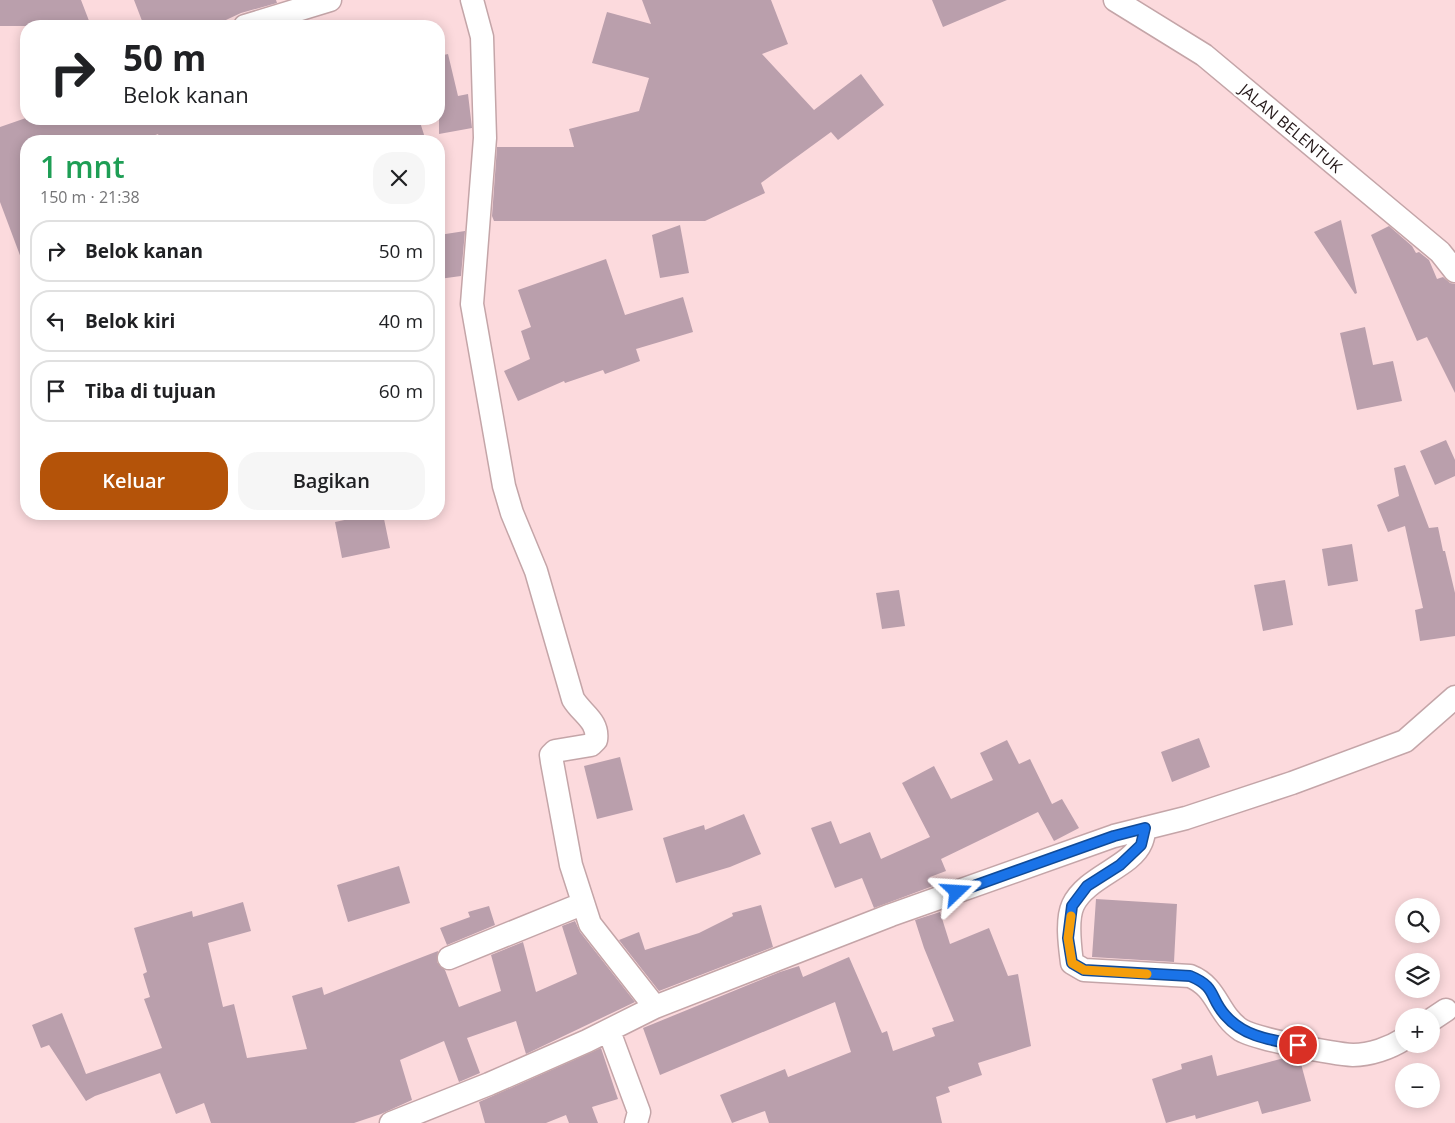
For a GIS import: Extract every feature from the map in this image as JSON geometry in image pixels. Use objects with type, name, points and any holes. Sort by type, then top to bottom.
[{"type":"street","points":[[264,20],[330,0]]},
{"type":"street","points":[[472,0],[482,37],[485,138],[472,304],[504,486],[512,513],[536,571],[573,699],[581,711],[593,720],[596,727],[596,740],[594,743],[555,751],[551,755],[571,865],[590,924],[655,1007]]},
{"type":"street","name":"JALAN BELENTUK","points":[[1115,0],[1204,55],[1440,252],[1455,271]]},
{"type":"street","points":[[391,1123],[489,1084],[609,1031],[655,1007],[891,915],[1097,842],[1186,818],[1292,783],[1405,741],[1455,697]]},
{"type":"street","points":[[1145,828],[1141,845],[1120,865],[1087,886],[1072,906],[1068,938],[1072,963],[1084,970],[1190,976],[1201,981],[1213,991],[1224,1014],[1242,1030],[1261,1038],[1354,1055],[1380,1050],[1395,1043]]},
{"type":"street","points":[[449,958],[582,904]]},
{"type":"street","points":[[609,1031],[639,1112],[636,1123]]},
{"type":"building","points":[[0,0],[81,0],[89,20],[20,20],[20,26],[0,26]]},
{"type":"building","points":[[134,0],[276,0],[277,3],[241,13],[226,20],[142,20]]},
{"type":"building","points":[[642,0],[771,0],[788,44],[762,54],[814,110],[861,74],[884,105],[838,140],[831,132],[761,183],[765,193],[705,221],[494,221],[492,216],[497,147],[574,147],[569,129],[639,111],[649,78],[592,63],[607,12],[651,24]]},
{"type":"building","points":[[932,0],[1007,0],[943,27]]},
{"type":"building","points":[[448,54],[458,96],[468,94],[472,128],[439,134],[439,125],[445,125],[445,55]]},
{"type":"building","points":[[20,120],[20,125],[421,125],[424,135],[20,135],[20,255],[0,202],[0,127]]},
{"type":"building","points":[[1341,220],[1357,293],[1355,294],[1314,232]]},
{"type":"building","points":[[680,225],[689,273],[660,278],[652,235]]},
{"type":"building","points":[[1389,226],[1412,246],[1416,253],[1419,252],[1429,260],[1437,279],[1443,277],[1450,283],[1455,284],[1455,393],[1427,337],[1417,341],[1371,235]]},
{"type":"building","points":[[465,231],[461,276],[445,278],[445,234]]},
{"type":"building","points":[[606,259],[625,315],[683,297],[693,332],[636,349],[640,361],[605,374],[603,370],[565,383],[564,381],[518,401],[504,371],[530,359],[521,331],[531,327],[518,290]]},
{"type":"building","points":[[1365,327],[1373,365],[1393,361],[1402,401],[1357,410],[1340,333]]},
{"type":"building","points":[[1446,440],[1455,460],[1455,476],[1435,485],[1420,451]]},
{"type":"building","points":[[1405,465],[1429,528],[1438,527],[1455,593],[1455,636],[1420,641],[1415,610],[1423,608],[1405,526],[1388,532],[1377,505],[1399,496],[1394,468]]},
{"type":"building","points":[[344,520],[384,520],[390,548],[342,558],[335,522]]},
{"type":"building","points":[[1352,544],[1358,581],[1328,586],[1322,549]]},
{"type":"building","points":[[1285,580],[1293,625],[1263,631],[1254,585]]},
{"type":"building","points":[[899,590],[905,626],[882,629],[876,593]]},
{"type":"building","points":[[1199,738],[1210,767],[1172,782],[1161,752]]},
{"type":"building","points":[[1007,740],[1019,764],[1030,759],[1052,804],[1062,799],[1079,828],[1054,841],[1038,812],[941,859],[946,871],[930,877],[933,886],[874,908],[862,878],[835,888],[811,828],[831,821],[840,844],[870,832],[881,859],[930,837],[902,783],[934,766],[951,799],[993,780],[980,753]]},
{"type":"building","points":[[620,757],[633,810],[597,819],[584,766]]},
{"type":"building","points":[[744,814],[761,854],[730,867],[676,883],[663,838],[704,825],[705,830]]},
{"type":"building","points":[[399,866],[410,903],[348,922],[337,885]]},
{"type":"building","points":[[1096,899],[1177,904],[1174,962],[1092,957]]},
{"type":"building","points":[[243,902],[251,931],[208,943],[223,1007],[234,1004],[247,1058],[307,1049],[292,996],[322,987],[324,995],[438,951],[437,962],[445,970],[459,1007],[501,991],[491,955],[523,942],[536,992],[577,974],[562,926],[575,921],[580,932],[635,1002],[526,1054],[516,1021],[467,1038],[480,1073],[459,1082],[444,1041],[400,1060],[412,1100],[381,1114],[354,1123],[211,1123],[204,1103],[176,1114],[160,1073],[86,1101],[49,1045],[41,1048],[32,1025],[62,1013],[86,1074],[162,1048],[144,999],[150,997],[143,974],[147,972],[134,928],[192,911],[193,917]]},
{"type":"building","points":[[761,905],[773,947],[659,991],[619,940],[639,932],[645,950],[699,933],[733,916],[732,913]]},
{"type":"building","points":[[489,906],[495,925],[447,945],[440,928],[470,917],[468,912]]},
{"type":"building","points":[[940,912],[950,944],[989,928],[1008,976],[1018,974],[1031,1046],[978,1063],[982,1075],[948,1087],[950,1092],[936,1097],[942,1123],[769,1123],[765,1111],[732,1123],[720,1095],[785,1069],[788,1077],[851,1052],[835,1002],[660,1075],[643,1028],[780,972],[799,966],[803,977],[849,957],[882,1033],[887,1031],[893,1051],[935,1036],[932,1028],[954,1021],[924,948],[915,920]]},
{"type":"building","points":[[601,1048],[618,1099],[592,1107],[598,1123],[569,1123],[566,1115],[546,1123],[485,1123],[479,1102]]},
{"type":"building","points":[[1212,1055],[1217,1076],[1288,1057],[1300,1060],[1311,1101],[1262,1114],[1258,1101],[1196,1119],[1195,1115],[1166,1123],[1152,1079],[1182,1069],[1181,1064]]},
{"type":"slow traffic","points":[[1071,916],[1068,938],[1072,963],[1084,970],[1147,974]]},
{"type":"route","points":[[957,892],[1114,836],[1145,828],[1141,845],[1120,865],[1087,886],[1072,906],[1068,938],[1072,963],[1084,970],[1190,976],[1201,981],[1213,991],[1224,1014],[1242,1030],[1261,1038],[1298,1045]]}]
